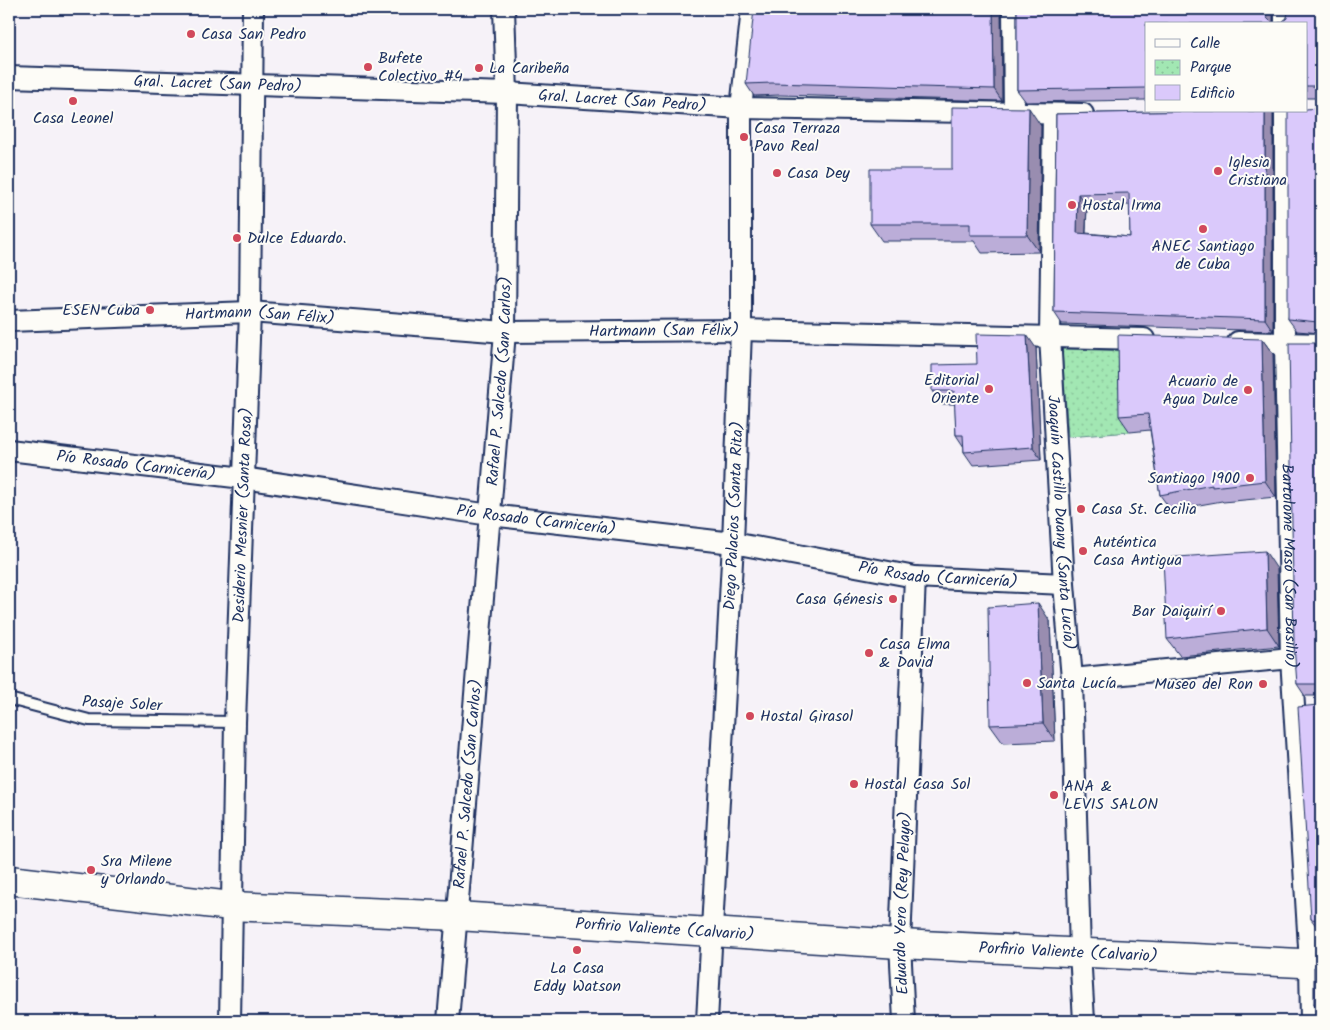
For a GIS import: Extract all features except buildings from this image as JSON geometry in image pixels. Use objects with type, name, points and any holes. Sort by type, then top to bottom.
[{"type":"street","name":"Desiderio Mesnier (Santa Rosa)","points":[[230,1021],[235,722],[250,312],[253,9]]},
{"type":"street","name":"Rafael P. Salcedo (San Carlos)","points":[[448,1021],[505,332],[507,93],[504,9]]},
{"type":"street","name":"Diego Palacios (Santa Rita)","points":[[707,1021],[733,543],[741,330],[741,108],[752,9]]},
{"type":"street","points":[[1013,9],[1014,113]]},
{"type":"street","points":[[1285,9],[1285,22]]},
{"type":"street","name":"Gral. Lacret (San Pedro)","points":[[9,77],[507,93],[741,108],[1054,114],[1101,113]]},
{"type":"street","name":"Bartolomé Masó (San Basilio)","points":[[1285,112],[1285,344],[1291,658],[1303,708],[1316,964],[1311,1021]]},
{"type":"street","name":"Joaquín Castillo Duany (Santa Lucía)","points":[[1054,114],[1050,336],[1064,584],[1072,679],[1080,952],[1084,1021]]},
{"type":"street","name":"Hartmann (San Félix)","points":[[9,321],[250,312],[505,332],[741,330],[1158,340]]},
{"type":"street","points":[[1217,342],[1321,344]]},
{"type":"street","name":"Pío Rosado (Carnicería)","points":[[9,450],[243,478],[490,516],[733,543],[915,577],[1064,584]]},
{"type":"street","name":"Eduardo Yero (Rey Pelayo)","points":[[904,1021],[900,944],[915,577]]},
{"type":"street","points":[[1072,679],[1291,658]]},
{"type":"street","name":"Porfirio Valiente (Calvario)","points":[[9,880],[231,906],[457,916],[900,944],[1316,964]]},
{"type":"lane","name":"Pasaje Soler","points":[[9,699],[89,720],[235,722]]},
{"type":"green space","points":[[1062,349],[1129,351],[1130,432],[1068,437]]},
{"type":"place","name":"Casa San Pedro","points":[[191,34]]},
{"type":"place","name":"Bufete Colectivo #4","points":[[368,67]]},
{"type":"place","name":"La Caribeña","points":[[479,68]]},
{"type":"place","name":"Casa Leonel","points":[[73,101]]},
{"type":"place","name":"Casa Terraza Pavo Real","points":[[744,137]]},
{"type":"place","name":"Iglesia Cristiana","points":[[1218,171]]},
{"type":"place","name":"Casa Dey","points":[[777,173]]},
{"type":"place","name":"Hostal Irma","points":[[1072,205]]},
{"type":"place","name":"ANEC Santiago de Cuba","points":[[1203,229]]},
{"type":"place","name":"Dulce Eduardo.","points":[[237,238]]},
{"type":"place","name":"ESEN Cuba","points":[[150,310]]},
{"type":"place","name":"Editorial Oriente","points":[[989,389]]},
{"type":"place","name":"Acuario de Agua Dulce","points":[[1248,390]]},
{"type":"place","name":"Santiago 1900","points":[[1250,478]]},
{"type":"place","name":"Casa St. Cecilia","points":[[1081,509]]},
{"type":"place","name":"Auténtica Casa Antigua","points":[[1083,551]]},
{"type":"place","name":"Casa Génesis","points":[[893,599]]},
{"type":"place","name":"Bar Daiquirí","points":[[1221,611]]},
{"type":"place","name":"Casa Elma & David","points":[[869,653]]},
{"type":"place","name":"Santa Lucía","points":[[1027,683]]},
{"type":"place","name":"Museo del Ron","points":[[1263,684]]},
{"type":"place","name":"Hostal Girasol","points":[[750,716]]},
{"type":"place","name":"Hostal Casa Sol","points":[[854,784]]},
{"type":"place","name":"ANA & LEVIS SALON","points":[[1054,795]]},
{"type":"place","name":"Sra Milene y Orlando","points":[[91,870]]},
{"type":"place","name":"La Casa Eddy Watson","points":[[577,950]]}]
